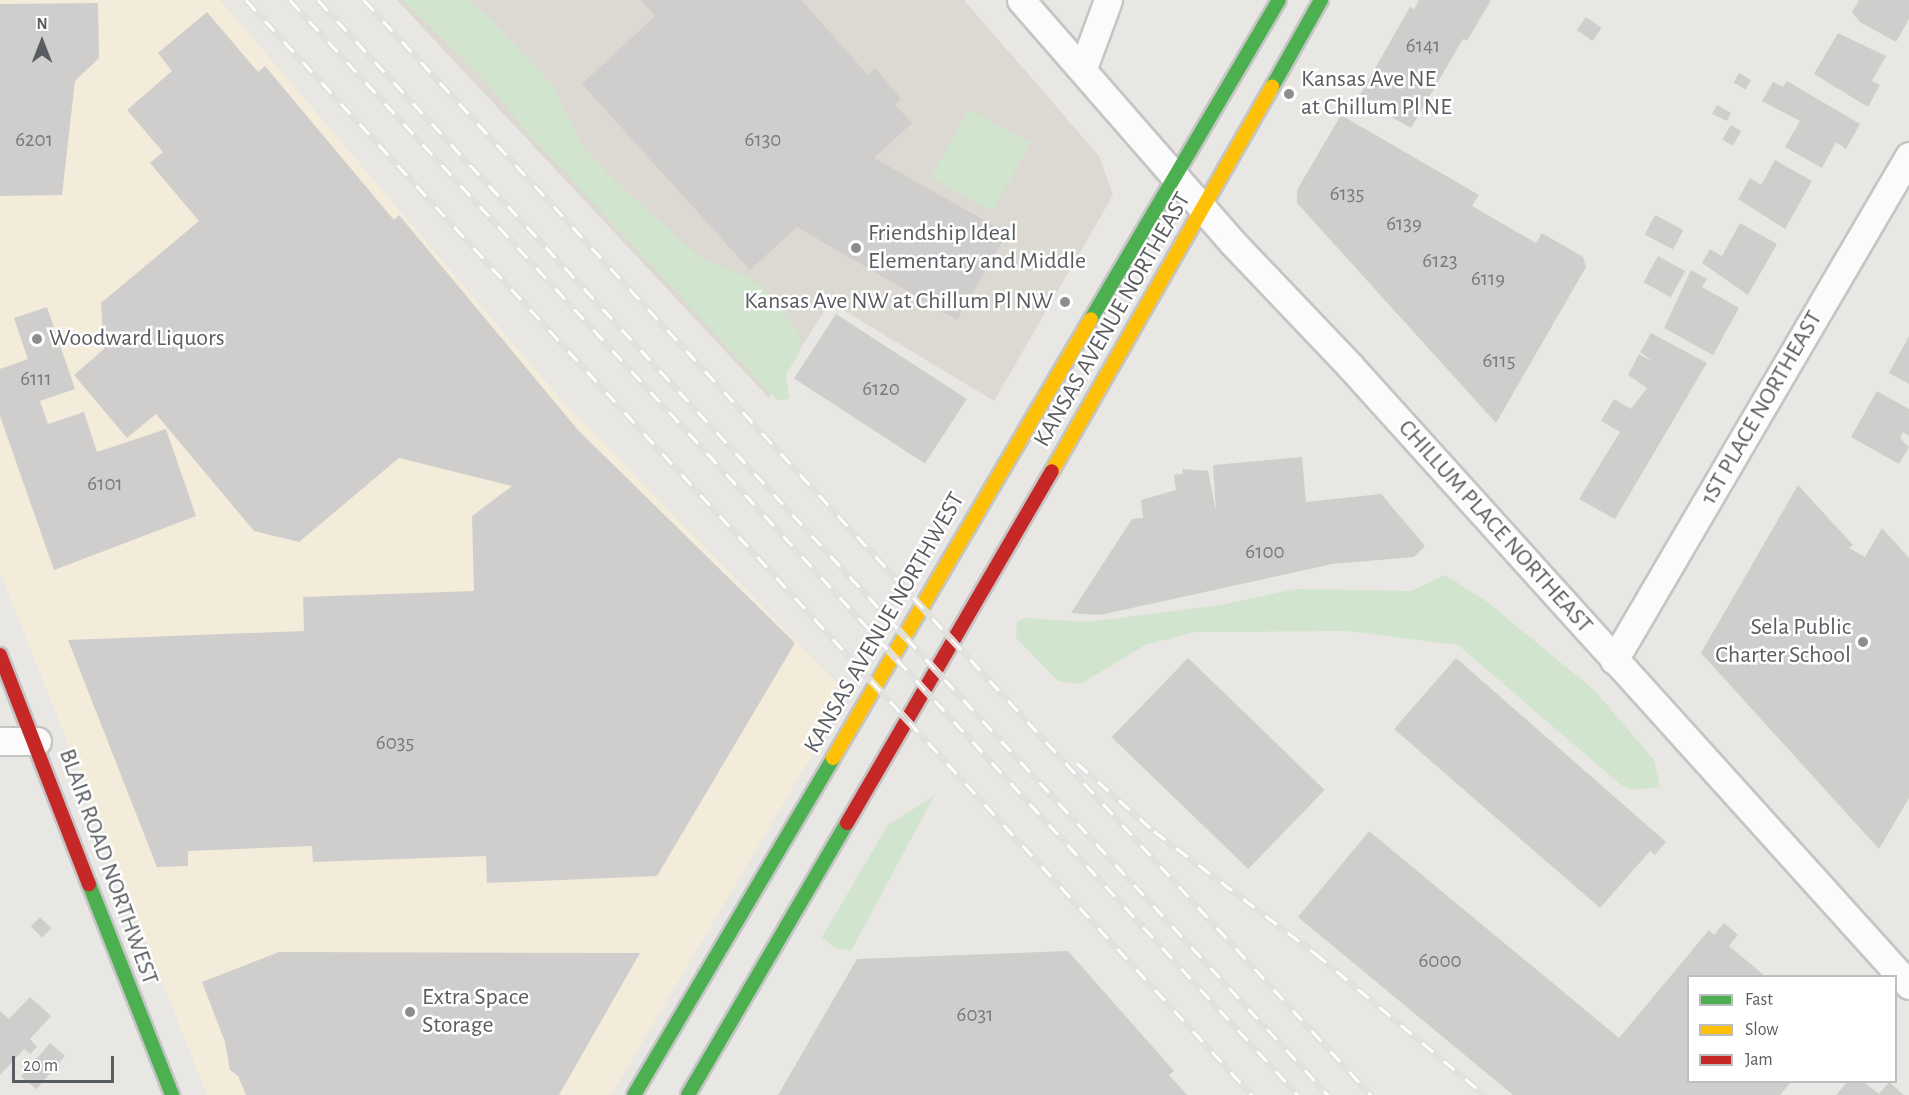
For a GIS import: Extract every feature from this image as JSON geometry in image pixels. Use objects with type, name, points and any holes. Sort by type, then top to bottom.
[{"type":"street","name":"CHILLUM PLACE NORTHEAST","points":[[1021,0],[1175,173],[1203,209],[1909,985]]},
{"type":"street","points":[[1083,69],[1107,0]]},
{"type":"street","name":"KANSAS AVENUE NORTHEAST","points":[[1175,173],[1279,0]]},
{"type":"street","name":"KANSAS AVENUE NORTHEAST","points":[[688,1095],[942,662],[1321,0]]},
{"type":"street","name":"1ST PLACE NORTHEAST","points":[[1614,660],[1909,156]]},
{"type":"street","name":"KANSAS AVENUE NORTHWEST","points":[[634,1095],[1175,173]]},
{"type":"street","name":"BLAIR ROAD NORTHWEST","points":[[0,655],[37,741],[172,1095]]},
{"type":"street","points":[[0,741],[37,741]]},
{"type":"shaded area","points":[[0,0],[220,0],[563,402],[848,694],[611,1095],[207,1095],[0,572]]},
{"type":"shaded area","name":"Friendship Ideal Elementary and Middle","points":[[397,0],[964,0],[1099,156],[1113,195],[994,401],[830,302],[769,398]]},
{"type":"green space","points":[[403,0],[467,0],[485,13],[552,85],[584,148],[615,181],[703,260],[746,276],[765,290],[801,336],[799,354],[786,374],[789,399],[777,400],[521,125],[481,76]]},
{"type":"green space","points":[[969,109],[1030,143],[992,211],[931,177]]},
{"type":"green space","points":[[1445,575],[1486,601],[1594,690],[1654,760],[1660,787],[1632,790],[1620,784],[1458,645],[1347,631],[1195,632],[1145,645],[1080,684],[1058,681],[1016,638],[1017,622],[1025,618],[1088,622],[1221,605],[1296,589],[1411,591]]},
{"type":"green space","points":[[934,796],[851,951],[835,948],[822,937],[888,825]]},
{"type":"building","points":[[641,0],[801,0],[868,75],[875,68],[901,99],[895,105],[912,123],[874,158],[1007,233],[957,320],[797,227],[750,270],[582,84],[655,16]]},
{"type":"building","points":[[1419,0],[1491,0],[1467,41],[1463,39],[1411,128],[1358,98],[1410,7],[1414,9]]},
{"type":"building","points":[[1859,0],[1909,0],[1909,19],[1896,42],[1860,22],[1852,12]]},
{"type":"building","points":[[98,3],[99,58],[75,81],[62,195],[0,196],[0,4]]},
{"type":"building","points":[[207,12],[258,72],[265,66],[394,220],[399,215],[578,430],[795,643],[657,876],[487,883],[486,856],[313,862],[312,846],[188,851],[188,866],[157,867],[68,640],[304,631],[303,597],[474,591],[472,516],[512,486],[399,458],[299,542],[254,531],[156,414],[127,438],[74,375],[104,349],[101,303],[199,221],[150,163],[163,152],[127,110],[172,71],[158,53]]},
{"type":"building","points":[[1586,17],[1602,28],[1592,41],[1577,30]]},
{"type":"building","points":[[1838,33],[1886,56],[1872,81],[1880,85],[1868,107],[1814,74]]},
{"type":"building","points":[[1739,73],[1751,80],[1746,90],[1734,83]]},
{"type":"building","points":[[1787,81],[1860,124],[1846,149],[1836,142],[1822,168],[1785,147],[1800,121],[1762,101],[1773,82],[1783,87]]},
{"type":"building","points":[[1717,105],[1731,113],[1727,121],[1712,114]]},
{"type":"building","points":[[1341,115],[1479,195],[1472,206],[1536,243],[1542,233],[1583,257],[1586,267],[1496,423],[1297,203],[1297,190]]},
{"type":"building","points":[[1731,125],[1741,131],[1733,146],[1722,140]]},
{"type":"building","points":[[1775,160],[1812,181],[1785,229],[1738,199],[1750,178],[1761,185]]},
{"type":"building","points":[[1655,215],[1683,230],[1673,249],[1645,234]]},
{"type":"building","points":[[1740,223],[1777,244],[1748,295],[1702,263],[1710,249],[1722,256]]},
{"type":"building","points":[[1658,256],[1685,271],[1671,297],[1643,282]]},
{"type":"building","points":[[1691,270],[1707,279],[1702,287],[1739,308],[1713,355],[1664,328]]},
{"type":"building","points":[[47,307],[75,389],[40,401],[48,424],[84,412],[97,452],[166,429],[196,516],[54,570],[0,416],[0,369],[28,359],[14,318]]},
{"type":"building","points":[[836,314],[967,399],[925,464],[794,379]]},
{"type":"building","points":[[1651,333],[1707,363],[1615,519],[1579,499],[1620,432],[1601,421],[1614,399],[1631,409],[1647,388],[1628,375],[1639,354],[1653,362],[1640,352]]},
{"type":"building","points":[[1909,336],[1909,384],[1889,373]]},
{"type":"building","points":[[1877,391],[1909,409],[1909,436],[1903,432],[1900,438],[1909,447],[1899,464],[1851,437]]},
{"type":"building","points":[[1302,457],[1306,502],[1381,494],[1425,546],[1414,557],[1332,564],[1100,615],[1071,613],[1132,519],[1143,518],[1141,500],[1176,490],[1174,475],[1183,474],[1182,469],[1208,471],[1216,511],[1213,465]]},
{"type":"building","points":[[1798,485],[1853,545],[1849,548],[1865,557],[1882,528],[1909,558],[1909,798],[1879,849],[1701,653]]},
{"type":"building","points":[[1188,658],[1325,790],[1248,869],[1112,737]]},
{"type":"building","points":[[1456,658],[1666,842],[1655,855],[1650,851],[1600,908],[1394,729]]},
{"type":"building","points":[[1369,831],[1619,1038],[1709,930],[1714,935],[1724,923],[1738,935],[1729,946],[1764,975],[1687,975],[1687,1083],[1790,1083],[1780,1095],[1513,1095],[1298,917]]},
{"type":"building","points":[[40,917],[51,928],[42,938],[31,926]]},
{"type":"building","points":[[1068,951],[1174,1071],[1169,1075],[1187,1095],[778,1095],[857,959]]},
{"type":"building","name":"Extra Space Storage","points":[[279,952],[640,953],[559,1095],[246,1095],[238,1076],[230,1070],[225,1042],[202,982]]},
{"type":"building","points":[[30,997],[51,1016],[30,1039],[37,1047],[30,1054],[24,1049],[0,1075],[0,1011],[9,1019]]},
{"type":"building","points":[[50,1043],[65,1056],[36,1089],[21,1076]]},
{"type":"building","points":[[1846,1083],[1865,1083],[1879,1094],[1890,1083],[1904,1095],[1836,1095]]},
{"type":"railway","points":[[246,0],[1252,1095]]},
{"type":"railway","points":[[290,0],[1298,1095]]},
{"type":"railway","points":[[318,0],[1328,1095]]},
{"type":"railway","points":[[364,0],[1371,1095]]},
{"type":"railway","points":[[1077,763],[1154,831],[1315,953],[1485,1095]]},
{"type":"traffic: fast","points":[[1091,319],[1279,0]]},
{"type":"traffic: fast","points":[[1272,87],[1321,0]]},
{"type":"traffic: fast","points":[[634,1095],[833,758]]},
{"type":"traffic: fast","points":[[688,1095],[847,823]]},
{"type":"traffic: fast","points":[[89,884],[172,1095]]},
{"type":"traffic: slow","points":[[1052,471],[1272,87]]},
{"type":"traffic: slow","points":[[833,758],[1091,319]]},
{"type":"traffic: jam","points":[[847,823],[1052,471]]},
{"type":"traffic: jam","points":[[0,655],[89,884]]},
{"type":"place","name":"Kansas Ave NE at Chillum Pl NE","points":[[1289,94]]},
{"type":"place","name":"Friendship Ideal Elementary and Middle","points":[[856,248]]},
{"type":"place","name":"Kansas Ave NW at Chillum Pl NW","points":[[1065,302]]},
{"type":"place","name":"Woodward Liquors","points":[[37,339]]},
{"type":"place","name":"Sela Public Charter School","points":[[1863,642]]},
{"type":"place","name":"Extra Space Storage","points":[[410,1012]]}]
